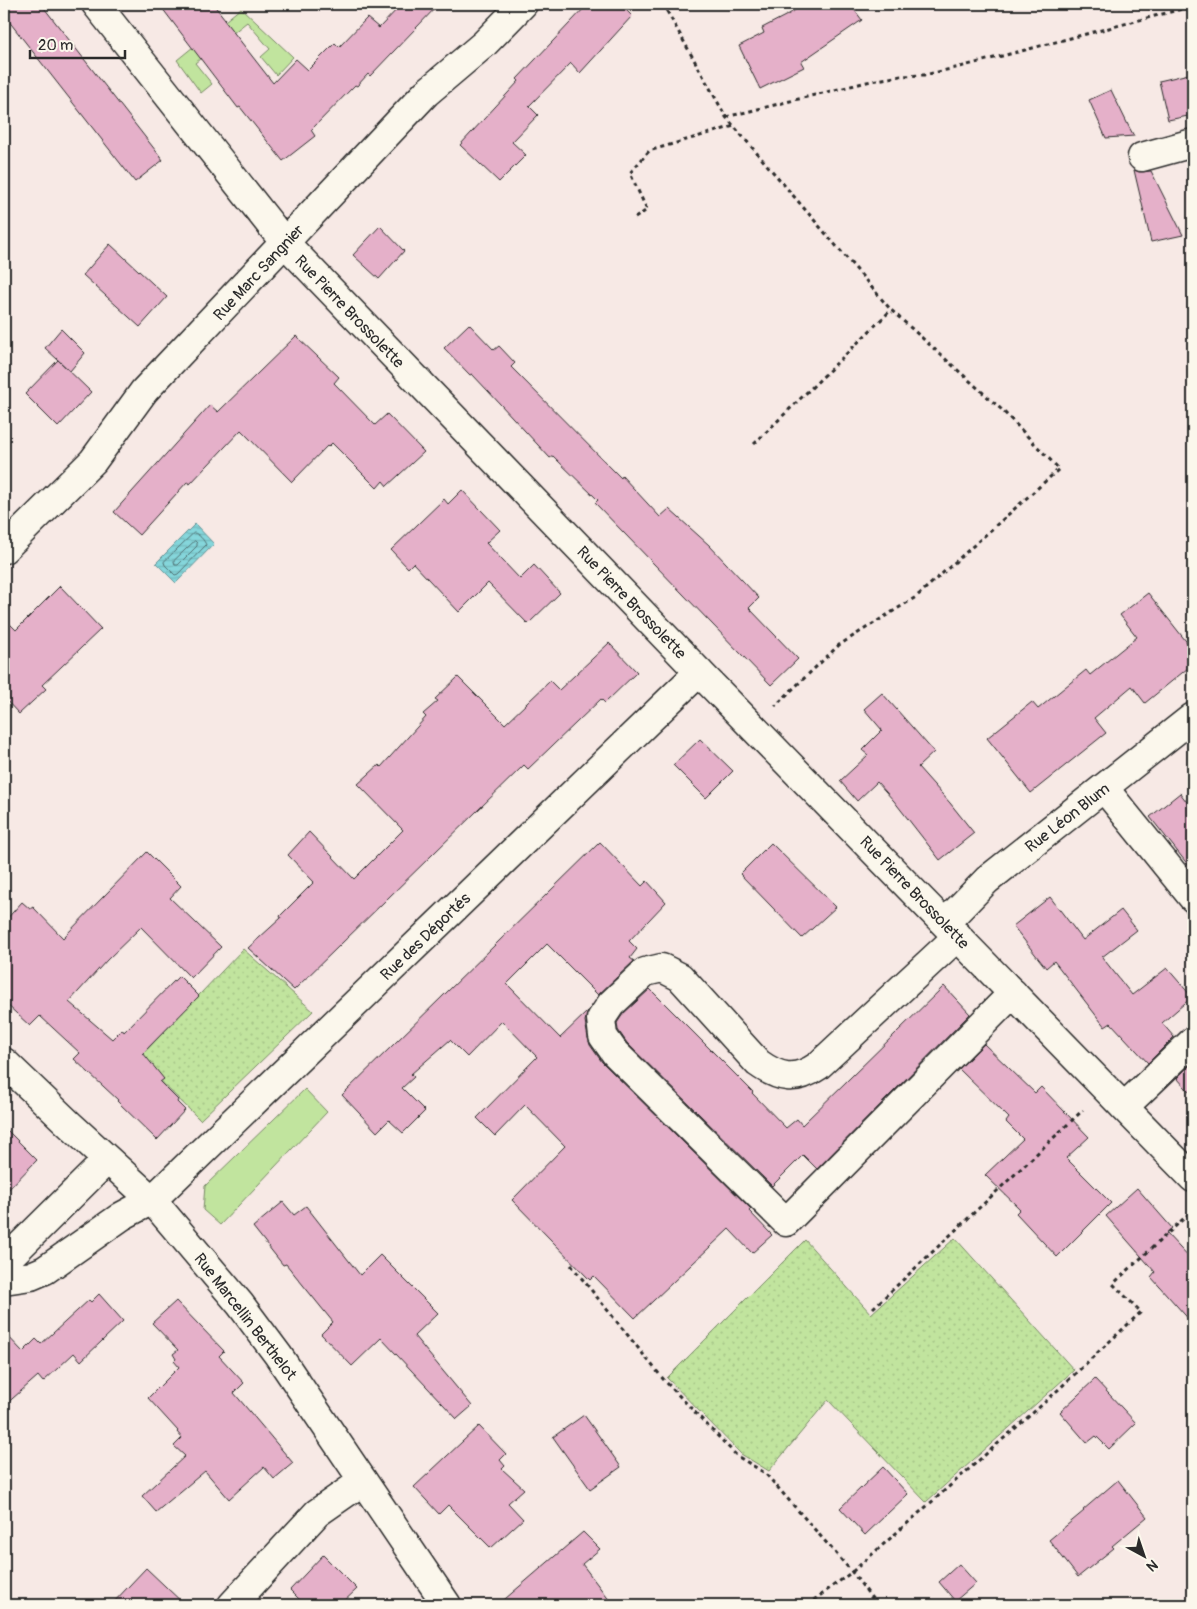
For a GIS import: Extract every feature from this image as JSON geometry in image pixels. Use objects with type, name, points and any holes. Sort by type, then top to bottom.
[{"type":"street","name":"Rue Pierre Brossolette","points":[[96,4],[285,243],[698,672],[1193,1178]]},
{"type":"street","name":"Rue Marc Sangnier","points":[[4,549],[93,461],[144,391],[426,93],[484,44],[523,4]]},
{"type":"street","points":[[1142,157],[1193,143]]},
{"type":"street","name":"Rue des Déportés","points":[[4,1280],[31,1276],[45,1270],[122,1216],[152,1200],[698,672]]},
{"type":"street","name":"Rue Léon Blum","points":[[1013,993],[786,1222],[615,1053],[603,1036],[601,1019],[611,1004],[645,972],[662,968],[680,977],[758,1062],[769,1071],[781,1076],[794,1077],[808,1073],[818,1066],[951,929],[987,880],[1193,717]]},
{"type":"street","points":[[1104,788],[1193,898]]},
{"type":"street","points":[[1124,1107],[1193,1040]]},
{"type":"street","name":"Rue Marcellin Berthelot","points":[[4,1062],[152,1200],[240,1304],[278,1355],[447,1605]]},
{"type":"street","points":[[4,1262],[107,1160]]},
{"type":"street","points":[[232,1605],[317,1513],[363,1481]]},
{"type":"path","points":[[662,4],[726,117],[891,310],[1001,409],[1059,469],[916,597],[839,645],[769,711]]},
{"type":"path","points":[[726,117],[871,81],[901,76],[924,75],[960,68],[1193,6]]},
{"type":"path","points":[[635,218],[647,210],[630,173],[650,151],[734,126]]},
{"type":"path","points":[[754,444],[891,310]]},
{"type":"path","points":[[873,1308],[1087,1106]]},
{"type":"path","points":[[807,1605],[852,1572],[1044,1403],[1141,1312],[1113,1284],[1193,1210]]},
{"type":"path","points":[[571,1265],[664,1380],[737,1456],[765,1473],[852,1572],[877,1605]]},
{"type":"green space","points":[[241,8],[293,57],[276,75],[261,57],[270,49],[247,22],[195,63],[212,84],[201,93],[177,60]]},
{"type":"green space","points":[[243,949],[313,1011],[200,1120],[138,1059]]},
{"type":"green space","points":[[305,1089],[327,1112],[220,1225],[203,1210],[205,1186]]},
{"type":"green space","points":[[955,1238],[1074,1370],[926,1502],[828,1400],[769,1471],[741,1454],[667,1378],[805,1240],[871,1314]]},
{"type":"water","points":[[195,524],[214,544],[176,583],[156,563]]},
{"type":"building","points":[[4,4],[41,4],[163,160],[135,182],[4,15]]},
{"type":"building","points":[[159,4],[213,4],[273,83],[296,59],[308,70],[335,43],[339,47],[367,18],[379,28],[402,4],[439,4],[370,76],[368,74],[357,86],[355,85],[311,130],[315,136],[283,161],[240,107],[238,108]]},
{"type":"building","points":[[588,4],[620,4],[632,16],[580,73],[571,63],[529,106],[538,115],[512,142],[526,155],[499,182],[460,145],[519,81],[517,79]]},
{"type":"building","points":[[804,4],[850,4],[862,20],[801,62],[804,67],[760,89],[739,46],[764,33],[762,28]]},
{"type":"building","points":[[1193,73],[1193,115],[1168,120],[1159,81]]},
{"type":"building","points":[[1111,90],[1134,136],[1106,138],[1089,100]]},
{"type":"building","points":[[1134,170],[1139,172],[1151,171],[1183,235],[1151,242]]},
{"type":"building","points":[[380,226],[404,251],[379,279],[353,255]]},
{"type":"building","points":[[110,244],[167,297],[140,327],[83,275]]},
{"type":"building","points":[[469,324],[494,350],[499,346],[515,363],[511,367],[621,478],[622,476],[660,517],[669,509],[709,545],[759,598],[749,608],[798,659],[771,685],[595,503],[598,500],[553,456],[550,458],[472,374],[470,375],[444,348]]},
{"type":"building","points":[[61,329],[85,353],[70,371],[45,348]]},
{"type":"building","points":[[296,336],[339,377],[334,383],[375,425],[387,414],[424,452],[387,486],[383,481],[377,488],[332,443],[292,482],[241,430],[190,484],[187,482],[139,535],[114,512],[210,405],[218,412]]},
{"type":"building","points":[[58,360],[91,392],[58,427],[25,394]]},
{"type":"building","points":[[462,490],[500,530],[486,543],[520,579],[534,565],[560,593],[528,624],[488,583],[459,612],[413,563],[408,568],[391,550],[444,499],[448,504]]},
{"type":"building","points":[[60,586],[101,629],[42,685],[46,689],[19,714],[4,698],[4,618],[16,630]]},
{"type":"building","points":[[1148,593],[1193,650],[1193,664],[1145,703],[1132,686],[1094,718],[1106,733],[1031,793],[987,738],[1032,702],[1038,709],[1086,670],[1090,675],[1137,637],[1120,615]]},
{"type":"building","points":[[609,643],[637,672],[605,703],[601,699],[528,769],[524,765],[294,990],[248,948],[281,918],[280,916],[314,882],[288,855],[309,832],[354,879],[403,830],[358,784],[379,765],[381,767],[426,717],[423,714],[438,701],[435,699],[458,677],[505,724],[550,681],[559,690]]},
{"type":"building","points":[[882,693],[934,752],[918,767],[974,833],[940,860],[877,782],[857,801],[840,781],[868,755],[862,750],[882,730],[864,709]]},
{"type":"building","points":[[700,739],[733,771],[706,798],[673,765]]},
{"type":"building","points":[[1180,793],[1193,810],[1193,871],[1150,817]]},
{"type":"building","points":[[600,842],[642,886],[647,881],[666,902],[629,941],[637,949],[630,958],[634,961],[598,995],[547,944],[507,984],[560,1038],[588,1011],[585,1021],[588,1038],[590,1045],[602,1062],[751,1209],[749,1211],[772,1235],[752,1253],[729,1229],[635,1318],[594,1276],[590,1280],[512,1200],[565,1146],[525,1105],[495,1136],[477,1118],[537,1057],[502,1021],[467,1057],[450,1040],[411,1074],[414,1077],[402,1088],[425,1111],[403,1133],[389,1120],[377,1132],[342,1095]]},
{"type":"building","points":[[771,843],[836,907],[802,938],[740,874]]},
{"type":"building","points":[[147,852],[181,886],[170,898],[221,947],[191,978],[141,927],[107,960],[69,1002],[112,1039],[122,1029],[124,1032],[179,976],[199,996],[143,1053],[164,1079],[160,1082],[185,1110],[157,1140],[74,1059],[80,1053],[40,1016],[30,1026],[4,1002],[4,922],[22,902],[30,909],[33,907],[63,938]]},
{"type":"building","points":[[1050,897],[1083,940],[1121,910],[1137,930],[1102,957],[1132,995],[1167,968],[1192,997],[1162,1023],[1174,1037],[1148,1063],[1111,1023],[1105,1027],[1054,961],[1046,968],[1013,926]]},
{"type":"building","points":[[944,986],[970,1014],[817,1169],[803,1155],[772,1186],[627,1043],[618,1030],[617,1023],[623,1014],[650,989],[753,1092],[786,1128],[797,1119],[802,1125]]},
{"type":"building","points":[[984,1044],[1035,1093],[1041,1087],[1089,1137],[1066,1158],[1111,1203],[1057,1257],[1016,1213],[1020,1209],[985,1175],[1023,1139],[1006,1122],[1009,1118],[959,1069]]},
{"type":"building","points":[[1193,1062],[1193,1096],[1177,1078]]},
{"type":"building","points":[[4,1127],[37,1160],[4,1194]]},
{"type":"building","points":[[1137,1188],[1172,1228],[1166,1233],[1193,1262],[1193,1324],[1151,1277],[1155,1272],[1106,1216]]},
{"type":"building","points":[[283,1202],[294,1215],[306,1206],[360,1275],[380,1255],[438,1313],[414,1336],[472,1406],[457,1419],[381,1338],[352,1366],[321,1334],[333,1322],[286,1264],[283,1265],[253,1227]]},
{"type":"building","points":[[99,1294],[123,1321],[81,1361],[74,1353],[43,1382],[38,1376],[4,1406],[4,1332],[23,1352],[36,1339],[41,1344],[89,1300],[91,1302]]},
{"type":"building","points":[[176,1301],[224,1351],[219,1356],[244,1383],[234,1393],[293,1463],[274,1479],[264,1467],[229,1499],[205,1471],[156,1512],[142,1496],[185,1456],[174,1446],[182,1438],[178,1431],[148,1398],[179,1367],[174,1361],[176,1359],[173,1354],[178,1350],[152,1323]]},
{"type":"building","points":[[1095,1379],[1136,1423],[1109,1449],[1096,1436],[1087,1443],[1060,1412]]},
{"type":"building","points":[[584,1415],[621,1467],[590,1489],[553,1437]]},
{"type":"building","points":[[479,1426],[506,1454],[500,1460],[505,1466],[502,1469],[524,1489],[508,1503],[523,1519],[491,1548],[448,1505],[439,1514],[414,1487]]},
{"type":"building","points":[[883,1467],[908,1494],[865,1535],[840,1508]]},
{"type":"building","points":[[1118,1480],[1147,1517],[1112,1546],[1114,1548],[1078,1577],[1049,1540]]},
{"type":"building","points":[[583,1532],[600,1549],[582,1564],[613,1605],[498,1605]]},
{"type":"building","points":[[323,1555],[357,1589],[340,1605],[305,1605],[290,1590]]},
{"type":"building","points":[[959,1564],[976,1583],[955,1601],[939,1582]]},
{"type":"building","points":[[146,1568],[185,1605],[111,1605]]}]
